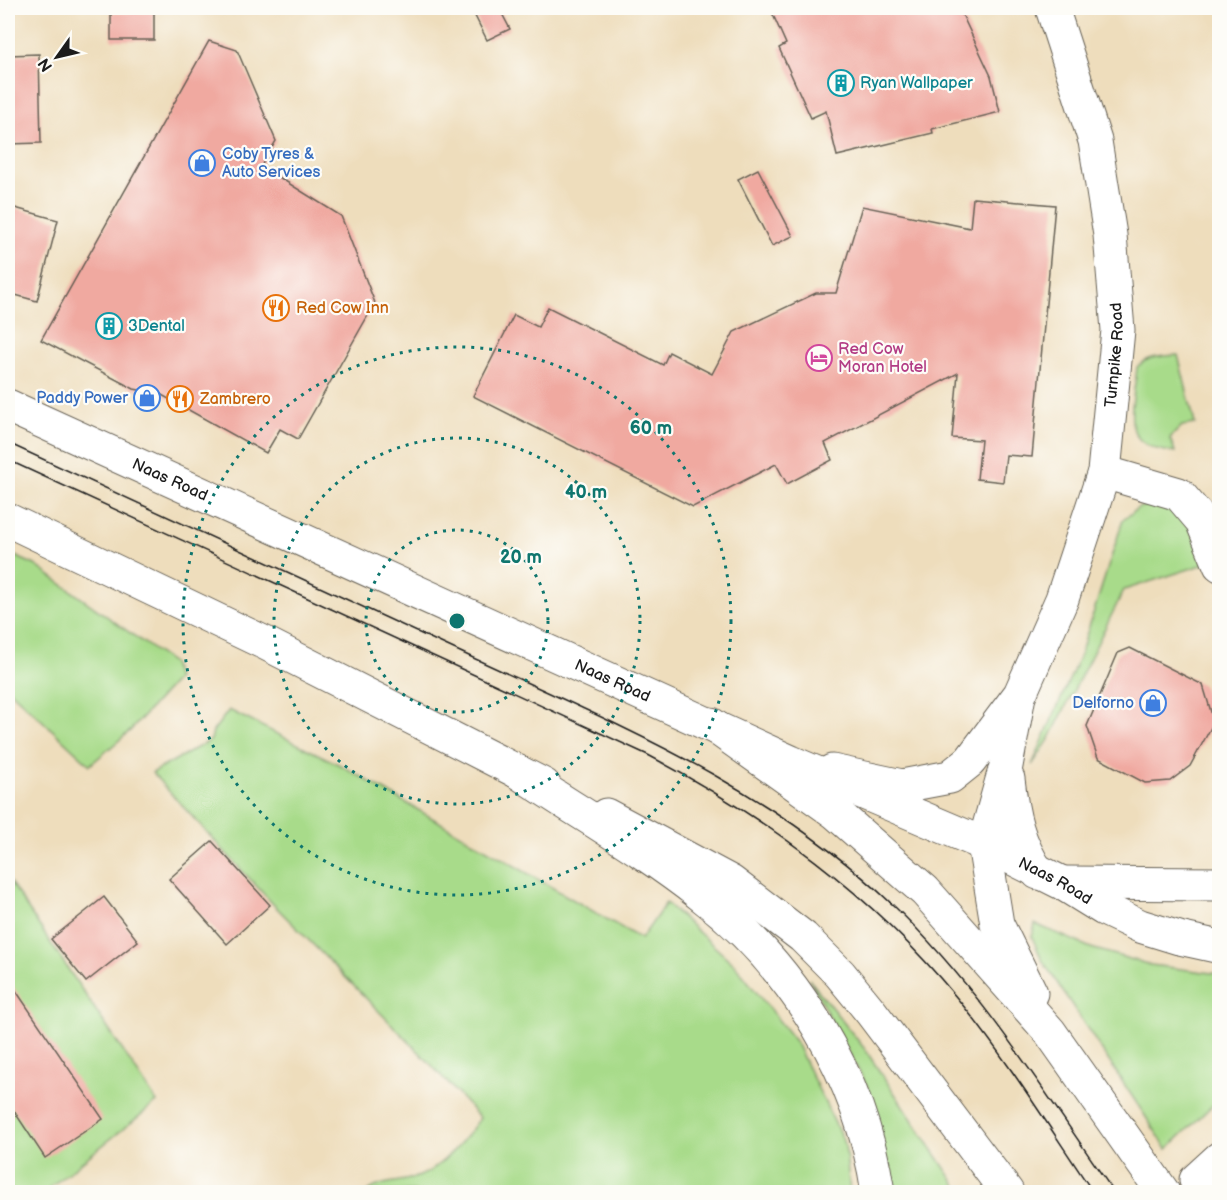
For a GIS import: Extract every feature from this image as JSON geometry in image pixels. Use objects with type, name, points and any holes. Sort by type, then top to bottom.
[{"type":"main road","name":"Turnpike Road","points":[[1020,694],[1062,599],[1104,472],[1118,330],[1110,236],[1095,141],[1052,8]]},
{"type":"main road","name":"Naas Road","points":[[8,406],[791,762],[984,844],[1140,926],[1220,947]]},
{"type":"main road","points":[[1104,472],[1179,494],[1202,521],[1220,565]]},
{"type":"main road","points":[[8,520],[265,643],[644,834],[731,882],[803,937],[840,974],[1007,1192]]},
{"type":"main road","points":[[1020,694],[1006,766],[984,844],[997,924],[1050,1032]]},
{"type":"main road","points":[[791,762],[902,786],[950,777],[970,761],[1020,694]]},
{"type":"main road","points":[[711,724],[836,813],[880,849],[925,891],[1050,1032],[1163,1192]]},
{"type":"main road","points":[[1006,766],[1012,814],[1020,843],[1050,878],[1220,885]]},
{"type":"main road","points":[[518,772],[640,849],[702,895],[777,969],[806,1008],[839,1061],[864,1129],[878,1192]]},
{"type":"main road","points":[[1196,1180],[1220,1158]]},
{"type":"green space","points":[[1178,355],[1195,424],[1182,426],[1170,438],[1175,452],[1156,449],[1144,443],[1136,435],[1132,424],[1132,412],[1137,367],[1141,363],[1161,356]]},
{"type":"green space","points":[[1150,504],[1173,512],[1188,524],[1208,563],[1124,590],[1050,738],[1032,765],[1080,655],[1123,520],[1138,508]]},
{"type":"green space","points":[[8,553],[35,565],[172,663],[177,679],[130,731],[90,765],[8,689]]},
{"type":"green space","points":[[229,710],[344,767],[641,939],[666,903],[735,965],[795,1041],[845,1144],[850,1192],[367,1192],[379,1185],[413,1178],[428,1172],[453,1151],[480,1118],[424,1057],[272,903],[152,773],[211,740],[213,731]]},
{"type":"green space","points":[[8,879],[157,1102],[49,1188],[53,1192],[8,1192]]},
{"type":"green space","points":[[1035,924],[1091,948],[1151,965],[1219,974],[1219,1099],[1167,1149],[1042,960],[1032,937]]},
{"type":"green space","points":[[809,979],[864,1048],[961,1192],[893,1192],[868,1088]]},
{"type":"building","points":[[471,8],[499,8],[510,29],[487,40]]},
{"type":"building","points":[[770,8],[959,8],[991,76],[1000,112],[932,129],[933,133],[837,156],[826,111],[811,118],[779,48],[786,44]]},
{"type":"building","points":[[154,12],[154,40],[111,40],[111,13]]},
{"type":"building","points":[[209,41],[237,50],[276,141],[261,166],[341,216],[375,303],[298,439],[280,429],[266,453],[160,394],[134,389],[41,340]]},
{"type":"building","points":[[39,54],[41,143],[8,144],[8,55]]},
{"type":"building","points":[[758,169],[793,236],[772,246],[738,179]]},
{"type":"building","name":"Red Cow Moran Hotel","points":[[973,198],[1055,205],[1032,457],[1006,455],[1003,482],[977,479],[981,440],[952,438],[958,373],[825,443],[832,460],[787,484],[776,464],[693,507],[473,396],[514,315],[538,327],[548,307],[663,365],[669,352],[712,374],[734,332],[816,293],[836,293],[862,206],[970,228]]},
{"type":"building","points":[[8,206],[58,220],[37,301],[8,293]]},
{"type":"building","name":"Delforno","points":[[1130,648],[1203,685],[1214,722],[1190,766],[1170,781],[1145,783],[1098,758],[1087,726],[1118,653]]},
{"type":"building","points":[[212,841],[270,905],[227,944],[169,879]]},
{"type":"building","points":[[104,897],[138,941],[86,982],[51,939]]},
{"type":"building","points":[[8,979],[103,1119],[45,1158],[8,1102]]},
{"type":"tram line","points":[[8,443],[637,734],[692,762],[796,826],[846,863],[893,905],[955,972],[1011,1043],[1114,1192]]},
{"type":"tram line","points":[[8,460],[648,755],[735,805],[776,832],[853,892],[924,960],[993,1045],[1093,1192]]},
{"type":"place","name":"Ryan Wallpaper","points":[[841,83]]},
{"type":"place","name":"Coby Tyres & Auto Services","points":[[202,163]]},
{"type":"place","name":"Red Cow Inn","points":[[276,308]]},
{"type":"place","name":"3Dental","points":[[109,326]]},
{"type":"place","name":"Red Cow Moran Hotel","points":[[819,358]]},
{"type":"place","name":"Paddy Power","points":[[147,398]]},
{"type":"place","name":"Zambrero","points":[[180,399]]},
{"type":"place","name":"Delforno","points":[[1153,703]]}]
